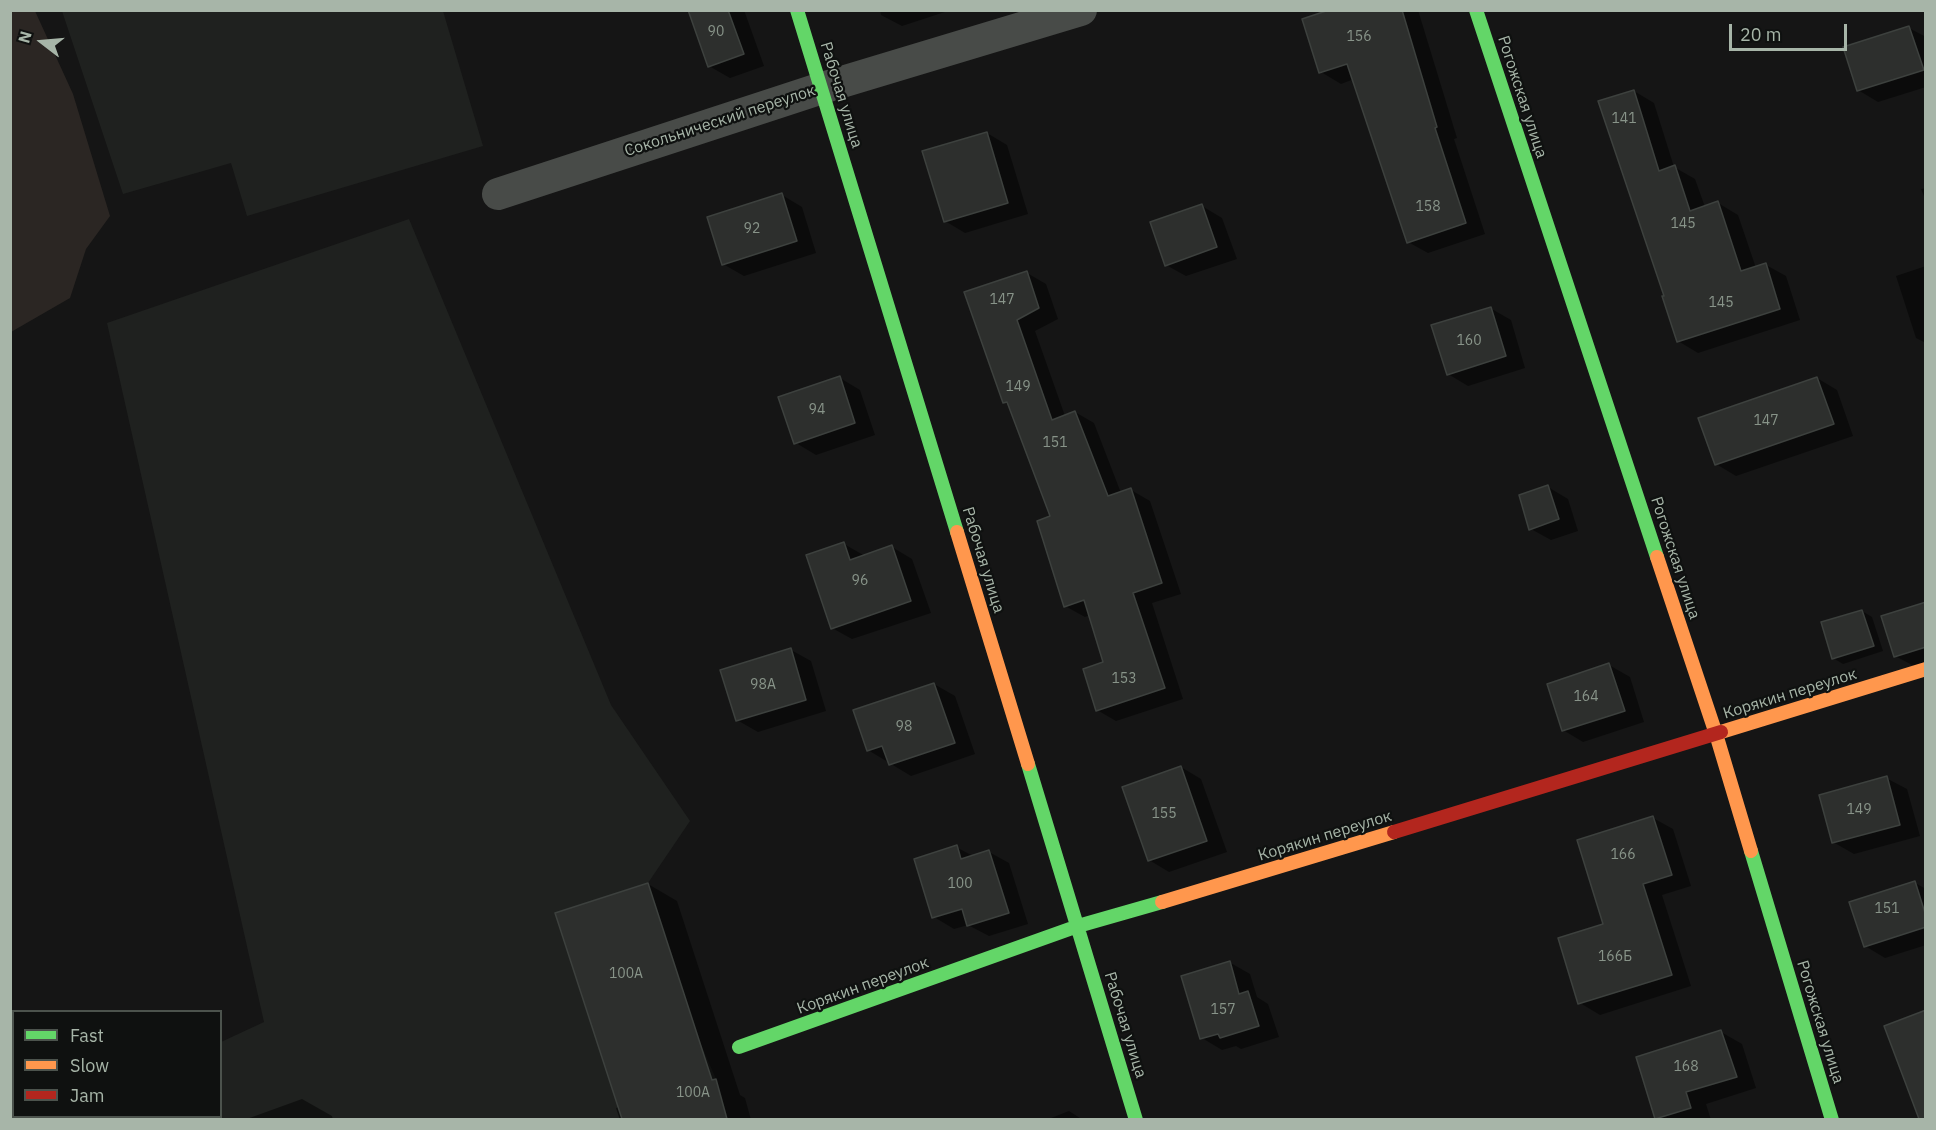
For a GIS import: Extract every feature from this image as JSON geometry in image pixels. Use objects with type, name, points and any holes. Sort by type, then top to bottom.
[{"type":"street","name":"Рабочая улица","points":[[797,10],[1136,1119]]},
{"type":"street","name":"Сокольнический переулок","points":[[498,194],[822,88],[1081,10]]},
{"type":"street","name":"Рогожская улица","points":[[1476,10],[1716,734],[1832,1119]]},
{"type":"street","name":"Корякин переулок","points":[[740,1047],[1078,926],[1926,669]]},
{"type":"shaded area","points":[[10,11],[35,11],[73,94],[110,216],[86,249],[70,298],[11,332]]},
{"type":"shaded area","points":[[62,11],[443,11],[483,146],[247,216],[231,163],[123,194]]},
{"type":"shaded area","points":[[409,219],[611,705],[690,821],[648,883],[697,1035],[716,1079],[727,1119],[216,1118],[222,1118],[222,1042],[264,1022],[107,323]]},
{"type":"building","points":[[688,10],[728,10],[744,54],[708,67]]},
{"type":"building","points":[[1329,10],[1402,10],[1437,127],[1435,128],[1466,223],[1407,243],[1347,64],[1319,73],[1302,19]]},
{"type":"building","points":[[1909,26],[1924,70],[1857,91],[1843,47]]},
{"type":"building","points":[[1634,90],[1659,171],[1675,165],[1690,211],[1718,201],[1741,271],[1766,263],[1780,309],[1677,342],[1662,296],[1664,296],[1598,101]]},
{"type":"building","points":[[987,132],[1008,203],[944,222],[922,151]]},
{"type":"building","points":[[782,193],[797,241],[722,265],[707,217]]},
{"type":"building","points":[[1202,204],[1217,247],[1165,266],[1150,222]]},
{"type":"building","points":[[1027,271],[1039,308],[1017,320],[1052,420],[1075,411],[1108,496],[1131,488],[1162,583],[1133,593],[1165,688],[1096,711],[1083,669],[1103,662],[1084,600],[1064,607],[1037,521],[1050,516],[1007,402],[1003,403],[964,292]]},
{"type":"building","points":[[1491,307],[1506,356],[1447,375],[1431,325]]},
{"type":"building","points":[[840,376],[855,423],[794,444],[778,397]]},
{"type":"building","points":[[1817,377],[1834,424],[1715,465],[1698,418]]},
{"type":"building","points":[[1548,485],[1559,519],[1529,530],[1519,495]]},
{"type":"building","points":[[844,542],[850,560],[892,545],[911,601],[831,629],[806,555]]},
{"type":"building","points":[[1926,602],[1926,647],[1894,657],[1881,616]]},
{"type":"building","points":[[1862,610],[1874,646],[1832,659],[1821,622]]},
{"type":"building","points":[[791,648],[806,700],[736,721],[720,670]]},
{"type":"building","points":[[1609,663],[1625,711],[1562,731],[1547,684]]},
{"type":"building","points":[[934,683],[955,743],[889,765],[882,746],[867,751],[853,710]]},
{"type":"building","points":[[1181,766],[1207,841],[1148,861],[1122,787]]},
{"type":"building","points":[[1887,776],[1900,825],[1832,843],[1819,795]]},
{"type":"building","points":[[1653,816],[1672,875],[1643,884],[1672,975],[1578,1004],[1558,938],[1603,924],[1577,840]]},
{"type":"building","points":[[957,845],[961,859],[989,850],[1009,913],[967,926],[962,909],[932,918],[914,859]]},
{"type":"building","points":[[1915,881],[1926,916],[1926,927],[1864,947],[1849,902]]},
{"type":"building","points":[[648,883],[712,1080],[716,1079],[727,1119],[622,1119],[555,913]]},
{"type":"building","points":[[1230,961],[1239,994],[1248,991],[1259,1026],[1220,1038],[1218,1034],[1200,1039],[1181,976]]},
{"type":"building","points":[[1926,1010],[1926,1119],[1919,1119],[1884,1026]]},
{"type":"building","points":[[1721,1030],[1737,1077],[1686,1092],[1691,1108],[1655,1119],[1636,1057]]},
{"type":"traffic: fast","points":[[797,10],[957,532]]},
{"type":"traffic: fast","points":[[1476,10],[1657,557]]},
{"type":"traffic: fast","points":[[1028,764],[1136,1120]]},
{"type":"traffic: fast","points":[[1751,851],[1832,1120]]},
{"type":"traffic: fast","points":[[739,1047],[1078,926],[1162,902]]},
{"type":"traffic: slow","points":[[957,532],[1028,764]]},
{"type":"traffic: slow","points":[[1657,557],[1716,734],[1751,851]]},
{"type":"traffic: slow","points":[[1721,732],[1926,669]]},
{"type":"traffic: slow","points":[[1162,902],[1394,832]]},
{"type":"traffic: jam","points":[[1394,832],[1721,732]]}]
